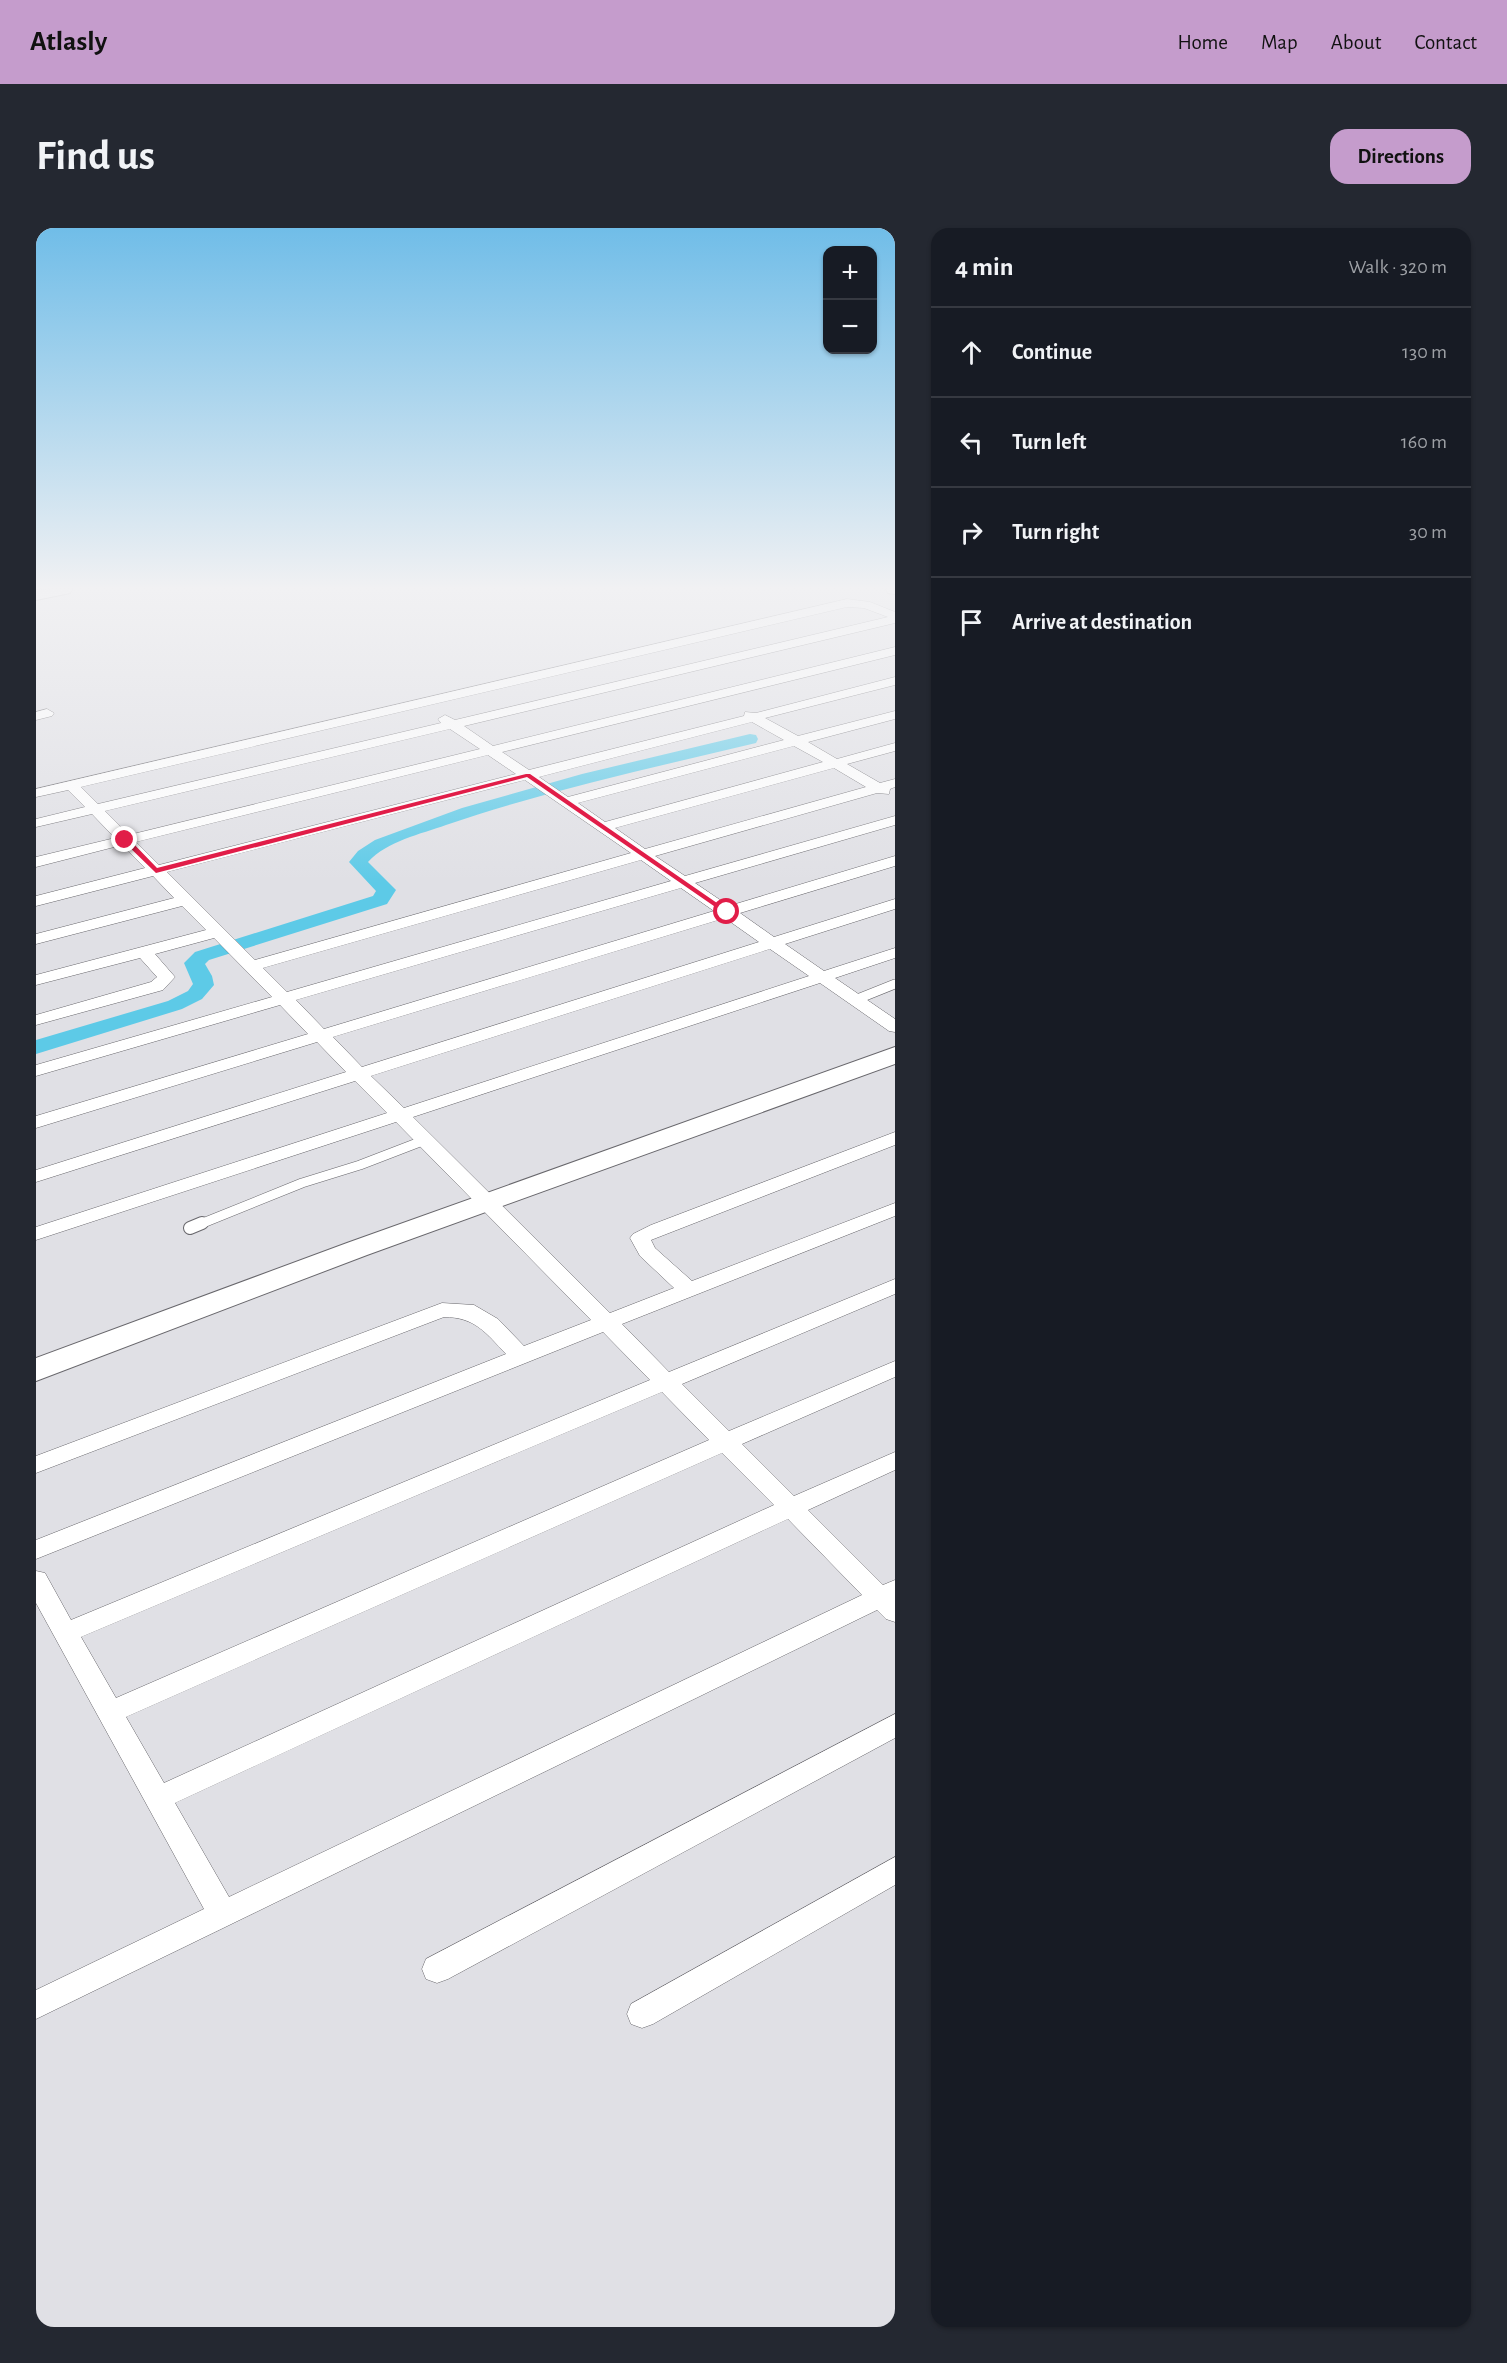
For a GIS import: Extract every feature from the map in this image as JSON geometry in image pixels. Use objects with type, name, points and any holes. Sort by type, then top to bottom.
[{"type":"street","points":[[36,793],[487,687]]},
{"type":"street","points":[[36,823],[610,687]]},
{"type":"street","points":[[701,687],[895,798]]},
{"type":"street","points":[[36,862],[748,687]]},
{"type":"street","points":[[36,901],[532,778],[872,687]]},
{"type":"street","points":[[421,702],[895,1027]]},
{"type":"street","points":[[563,799],[895,715]]},
{"type":"street","points":[[603,827],[895,747]]},
{"type":"street","points":[[246,961],[895,783]]},
{"type":"street","points":[[36,2005],[890,1600],[791,1508],[70,784]]},
{"type":"street","points":[[36,1071],[895,820]]},
{"type":"street","points":[[36,1122],[895,861]]},
{"type":"street","points":[[36,939],[185,900]]},
{"type":"street","points":[[36,1176],[895,904]]},
{"type":"street","points":[[36,980],[143,951],[219,934]]},
{"type":"street","points":[[36,1020],[157,986],[167,977],[143,951]]},
{"type":"street","points":[[36,1234],[895,953]]},
{"type":"street","points":[[36,1370],[486,1202],[895,1055]]},
{"type":"street","points":[[689,1290],[647,1251],[640,1238],[658,1228],[895,1138]]},
{"type":"street","points":[[36,1550],[895,1209]]},
{"type":"street","points":[[66,1633],[895,1286]]},
{"type":"street","points":[[36,1465],[442,1310],[466,1310],[490,1324],[521,1356]]},
{"type":"street","points":[[110,1712],[895,1368]]},
{"type":"street","points":[[158,1798],[895,1460]]},
{"type":"street","points":[[36,1580],[223,1915]]},
{"type":"street","points":[[436,1969],[895,1725]]},
{"type":"street","points":[[642,2014],[895,1870]]},
{"type":"lane","points":[[855,1000],[895,984]]},
{"type":"lane","points":[[190,1228],[302,1184],[425,1140]]},
{"type":"waterway","points":[[36,1047],[175,1005],[195,995],[204,985],[202,976],[194,963],[202,956],[380,900],[386,890],[358,862],[372,849],[390,839],[508,799],[750,739]]},
{"type":"route","points":[[125,840],[156,870],[528,775],[727,912]]}]
